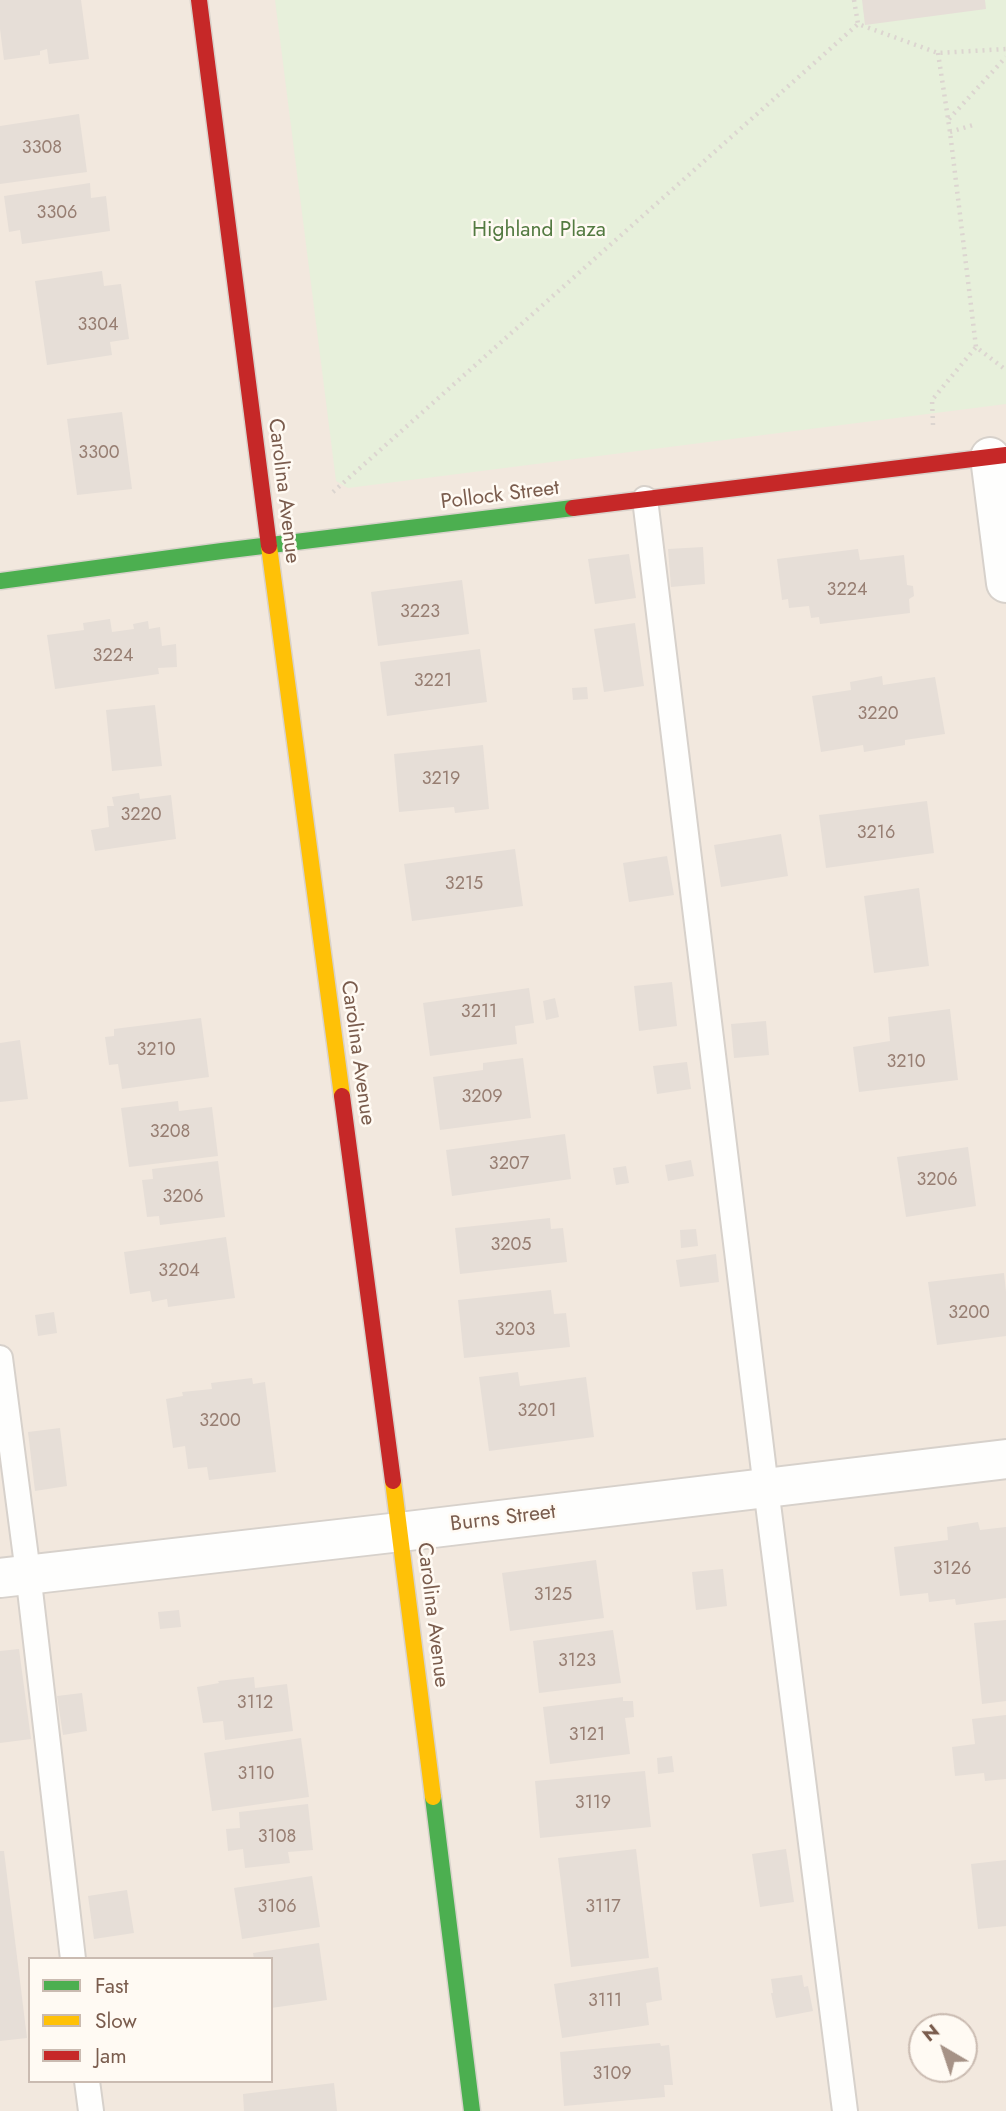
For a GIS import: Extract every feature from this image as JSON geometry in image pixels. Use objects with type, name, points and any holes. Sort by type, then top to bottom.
[{"type":"street","name":"Carolina Avenue","points":[[199,0],[400,1532],[472,2111]]},
{"type":"street","name":"Pollock Street","points":[[0,581],[998,456]]},
{"type":"street","points":[[998,456],[1006,583]]},
{"type":"street","name":"Burns Street","points":[[14,1576],[1006,1459]]},
{"type":"lane","points":[[645,499],[845,2111]]},
{"type":"lane","points":[[0,1358],[14,1576],[73,1957]]},
{"type":"lane","points":[[87,2083],[91,2111]]},
{"type":"path","points":[[854,0],[858,24]]},
{"type":"path","points":[[858,24],[938,53],[1006,49]]},
{"type":"path","points":[[333,492],[858,24]]},
{"type":"path","points":[[938,53],[976,346],[1006,370]]},
{"type":"path","points":[[948,120],[1006,57]]},
{"type":"path","points":[[950,132],[973,125]]},
{"type":"path","points":[[933,417],[932,400],[976,346]]},
{"type":"shaded area","points":[[0,0],[1006,0],[1006,2111],[0,2111]]},
{"type":"green space","name":"Highland Plaza","points":[[275,0],[1006,0],[1006,404],[348,488],[336,481]]},
{"type":"building","points":[[0,0],[81,0],[89,59],[49,64],[47,49],[40,51],[40,55],[4,60]]},
{"type":"building","points":[[862,0],[985,0],[986,9],[865,25]]},
{"type":"building","points":[[79,114],[87,172],[0,184],[0,126]]},
{"type":"building","points":[[90,183],[91,198],[106,196],[110,231],[22,244],[20,230],[9,232],[4,196]]},
{"type":"building","points":[[102,271],[104,286],[121,284],[129,339],[110,342],[112,355],[47,365],[35,281]]},
{"type":"building","points":[[122,412],[132,489],[77,495],[67,419]]},
{"type":"building","points":[[703,547],[705,584],[671,587],[668,549]]},
{"type":"building","points":[[858,549],[860,560],[904,555],[907,585],[913,586],[914,596],[909,599],[910,613],[820,624],[819,617],[811,618],[809,606],[789,608],[788,599],[782,600],[777,559]]},
{"type":"building","points":[[629,554],[636,598],[595,604],[588,559]]},
{"type":"building","points":[[462,580],[469,634],[378,646],[371,592]]},
{"type":"building","points":[[110,619],[112,632],[134,629],[133,624],[148,621],[149,629],[160,627],[162,646],[176,644],[177,667],[158,668],[159,674],[55,689],[47,635],[84,630],[83,623]]},
{"type":"building","points":[[635,623],[644,686],[604,692],[594,629]]},
{"type":"building","points":[[480,649],[487,702],[387,716],[380,662]]},
{"type":"building","points":[[882,676],[883,685],[935,677],[945,734],[905,740],[905,745],[864,752],[863,745],[821,752],[812,696],[851,690],[850,682]]},
{"type":"building","points":[[587,687],[588,699],[573,700],[572,688]]},
{"type":"building","points":[[155,705],[162,766],[112,771],[106,710]]},
{"type":"building","points":[[483,745],[489,809],[455,813],[454,807],[399,812],[394,754]]},
{"type":"building","points":[[139,793],[140,799],[171,795],[176,839],[95,851],[91,830],[109,827],[107,806],[114,806],[112,797]]},
{"type":"building","points":[[927,801],[934,853],[826,868],[819,815]]},
{"type":"building","points":[[781,834],[788,876],[721,887],[714,845]]},
{"type":"building","points":[[515,849],[523,906],[412,921],[404,864]]},
{"type":"building","points":[[667,856],[674,895],[629,902],[623,863]]},
{"type":"building","points":[[919,888],[929,966],[874,973],[864,896]]},
{"type":"building","points":[[672,982],[677,1026],[639,1031],[634,986]]},
{"type":"building","points":[[529,988],[534,1023],[515,1026],[517,1044],[430,1056],[423,1003]]},
{"type":"building","points":[[555,998],[559,1017],[546,1020],[543,1001]]},
{"type":"building","points":[[950,1009],[958,1080],[859,1092],[853,1047],[890,1041],[888,1017]]},
{"type":"building","points":[[201,1018],[209,1077],[122,1089],[118,1064],[109,1065],[105,1037],[114,1036],[114,1029]]},
{"type":"building","points":[[766,1021],[769,1055],[734,1058],[731,1024]]},
{"type":"building","points":[[20,1040],[28,1099],[0,1102],[0,1043]]},
{"type":"building","points":[[523,1058],[531,1118],[440,1130],[433,1077],[483,1070],[483,1063]]},
{"type":"building","points":[[687,1062],[691,1089],[657,1094],[653,1066]]},
{"type":"building","points":[[178,1101],[179,1111],[212,1107],[218,1156],[129,1167],[121,1108]]},
{"type":"building","points":[[565,1134],[571,1179],[452,1196],[446,1150]]},
{"type":"building","points":[[968,1147],[976,1206],[906,1217],[897,1157]]},
{"type":"building","points":[[691,1160],[694,1176],[668,1181],[665,1165]]},
{"type":"building","points":[[218,1161],[225,1217],[160,1225],[159,1216],[147,1217],[142,1180],[153,1179],[152,1169]]},
{"type":"building","points":[[626,1166],[629,1183],[616,1185],[613,1168]]},
{"type":"building","points":[[550,1218],[551,1229],[563,1228],[567,1262],[460,1274],[455,1228]]},
{"type":"building","points":[[696,1229],[698,1246],[681,1248],[680,1230]]},
{"type":"building","points":[[226,1237],[235,1298],[168,1307],[167,1299],[152,1302],[150,1291],[130,1294],[124,1252]]},
{"type":"building","points":[[716,1254],[719,1282],[680,1287],[676,1260]]},
{"type":"building","points":[[1004,1273],[1006,1336],[937,1345],[928,1282]]},
{"type":"building","points":[[551,1290],[554,1314],[566,1313],[570,1347],[464,1358],[458,1300]]},
{"type":"building","points":[[54,1312],[57,1333],[38,1336],[35,1315]]},
{"type":"building","points":[[518,1372],[520,1386],[586,1377],[594,1437],[489,1451],[479,1377]]},
{"type":"building","points":[[252,1378],[253,1384],[265,1382],[276,1472],[209,1480],[207,1467],[188,1469],[185,1446],[173,1448],[166,1399],[183,1396],[182,1392],[212,1389],[211,1383]]},
{"type":"building","points":[[60,1428],[67,1486],[35,1491],[28,1432]]},
{"type":"building","points":[[978,1522],[980,1530],[1006,1527],[1006,1598],[956,1605],[955,1599],[929,1602],[928,1593],[900,1596],[894,1547],[948,1540],[947,1527]]},
{"type":"building","points":[[596,1560],[604,1618],[510,1631],[502,1573]]},
{"type":"building","points":[[723,1569],[727,1606],[696,1610],[692,1572]]},
{"type":"building","points":[[179,1610],[181,1627],[160,1629],[158,1612]]},
{"type":"building","points":[[1006,1620],[1006,1701],[982,1704],[974,1623]]},
{"type":"building","points":[[613,1630],[621,1683],[539,1693],[533,1641]]},
{"type":"building","points":[[19,1649],[31,1739],[0,1743],[0,1651]]},
{"type":"building","points":[[254,1677],[255,1688],[287,1684],[293,1731],[225,1740],[223,1721],[203,1723],[197,1687],[219,1683],[218,1681]]},
{"type":"building","points":[[82,1693],[87,1731],[63,1735],[57,1696]]},
{"type":"building","points":[[623,1697],[623,1701],[633,1701],[634,1717],[625,1718],[630,1754],[550,1764],[543,1707]]},
{"type":"building","points":[[1006,1715],[1006,1779],[985,1781],[984,1773],[955,1776],[952,1747],[975,1744],[972,1719]]},
{"type":"building","points":[[301,1738],[309,1797],[212,1811],[204,1753]]},
{"type":"building","points":[[672,1756],[674,1772],[658,1774],[657,1758]]},
{"type":"building","points":[[645,1771],[651,1827],[540,1838],[535,1781]]},
{"type":"building","points":[[308,1804],[313,1850],[288,1852],[290,1863],[245,1868],[243,1849],[228,1851],[226,1829],[240,1828],[239,1812]]},
{"type":"building","points":[[636,1849],[649,1958],[571,1967],[558,1858]]},
{"type":"building","points":[[786,1849],[794,1902],[760,1907],[752,1854]]},
{"type":"building","points":[[0,1851],[4,1851],[27,2038],[0,2041]]},
{"type":"building","points":[[1006,1860],[1006,1926],[978,1929],[971,1864]]},
{"type":"building","points":[[312,1876],[320,1927],[242,1939],[234,1888]]},
{"type":"building","points":[[127,1890],[134,1933],[94,1939],[88,1896]]},
{"type":"building","points":[[319,1943],[327,2000],[273,2008],[273,1957],[254,1957],[253,1953]]},
{"type":"building","points":[[658,1967],[662,2000],[646,2003],[649,2025],[562,2038],[554,1984]]},
{"type":"building","points":[[802,1975],[804,1987],[808,1986],[813,2011],[776,2018],[771,1979]]},
{"type":"building","points":[[660,2043],[661,2046],[669,2045],[673,2085],[664,2085],[665,2097],[564,2106],[560,2052]]},
{"type":"building","points":[[334,2083],[337,2111],[244,2111],[243,2094]]},
{"type":"traffic: fast","points":[[0,581],[573,508]]},
{"type":"traffic: fast","points":[[433,1797],[472,2111]]},
{"type":"traffic: slow","points":[[269,546],[342,1096]]},
{"type":"traffic: slow","points":[[393,1481],[433,1797]]},
{"type":"traffic: jam","points":[[199,0],[269,546]]},
{"type":"traffic: jam","points":[[573,508],[1006,455]]},
{"type":"traffic: jam","points":[[342,1096],[393,1481]]}]
